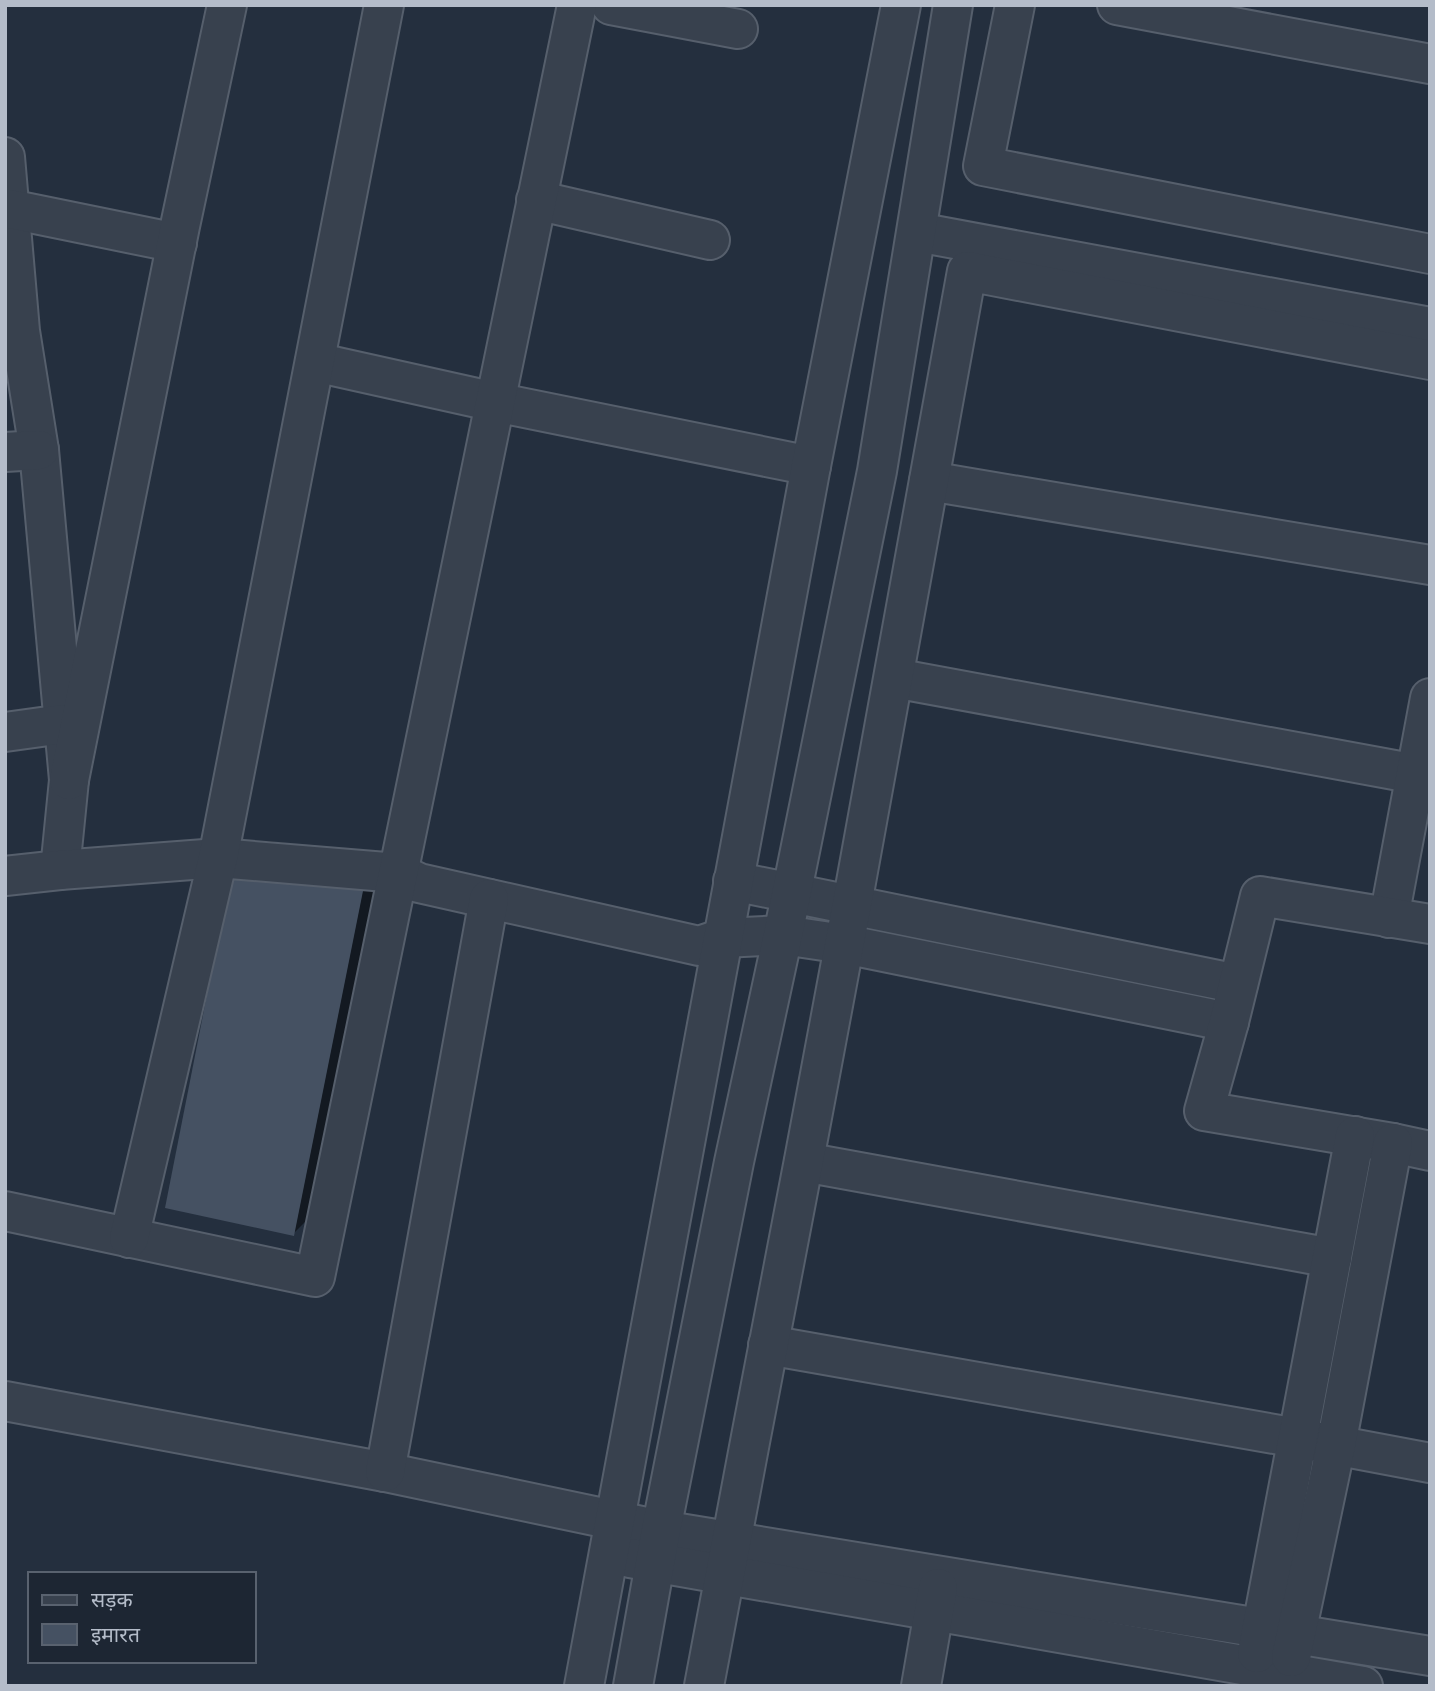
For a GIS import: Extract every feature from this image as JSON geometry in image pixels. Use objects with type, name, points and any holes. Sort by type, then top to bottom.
[{"type":"street","points":[[60,870],[69,780],[227,5]]},
{"type":"street","points":[[129,1238],[218,858],[384,5]]},
{"type":"street","points":[[5,1211],[315,1278],[577,5]]},
{"type":"street","points":[[611,5],[738,29]]},
{"type":"street","points":[[584,1686],[811,466],[901,5]]},
{"type":"street","points":[[633,1686],[734,1163],[792,893],[874,484],[953,5]]},
{"type":"street","points":[[1015,5],[983,166],[1430,254]]},
{"type":"street","points":[[1117,5],[1430,64]]},
{"type":"street","points":[[5,157],[7,209],[20,331],[22,451],[69,780]]},
{"type":"street","points":[[863,198],[918,221],[1430,327]]},
{"type":"street","points":[[536,200],[710,240]]},
{"type":"street","points":[[7,209],[177,243]]},
{"type":"street","points":[[704,1686],[894,678],[967,271],[1430,360]]},
{"type":"street","points":[[315,362],[811,466]]},
{"type":"street","points":[[929,481],[1430,565]]},
{"type":"street","points":[[894,678],[1416,774]]},
{"type":"street","points":[[1389,918],[1430,698]]},
{"type":"street","points":[[5,732],[63,724]]},
{"type":"street","points":[[5,876],[218,858],[398,873],[419,883],[699,946],[723,938],[783,934],[1229,1022]]},
{"type":"street","points":[[733,881],[1238,984]]},
{"type":"street","points":[[1430,925],[1260,896],[1205,1111],[1430,1151]]},
{"type":"street","points":[[386,1472],[489,899]]},
{"type":"street","points":[[1279,1631],[1297,1438],[1356,1136]]},
{"type":"street","points":[[1271,1670],[1279,1631],[1336,1445],[1393,1143]]},
{"type":"street","points":[[804,1162],[1332,1258]]},
{"type":"street","points":[[768,1346],[1430,1463]]},
{"type":"street","points":[[5,1401],[386,1472],[611,1537],[937,1594],[1271,1670],[1363,1686]]},
{"type":"street","points":[[937,1594],[1279,1631],[1430,1656]]},
{"type":"street","points":[[920,1686],[937,1594]]},
{"type":"building","points":[[231,873],[364,886],[294,1236],[165,1208]]}]
